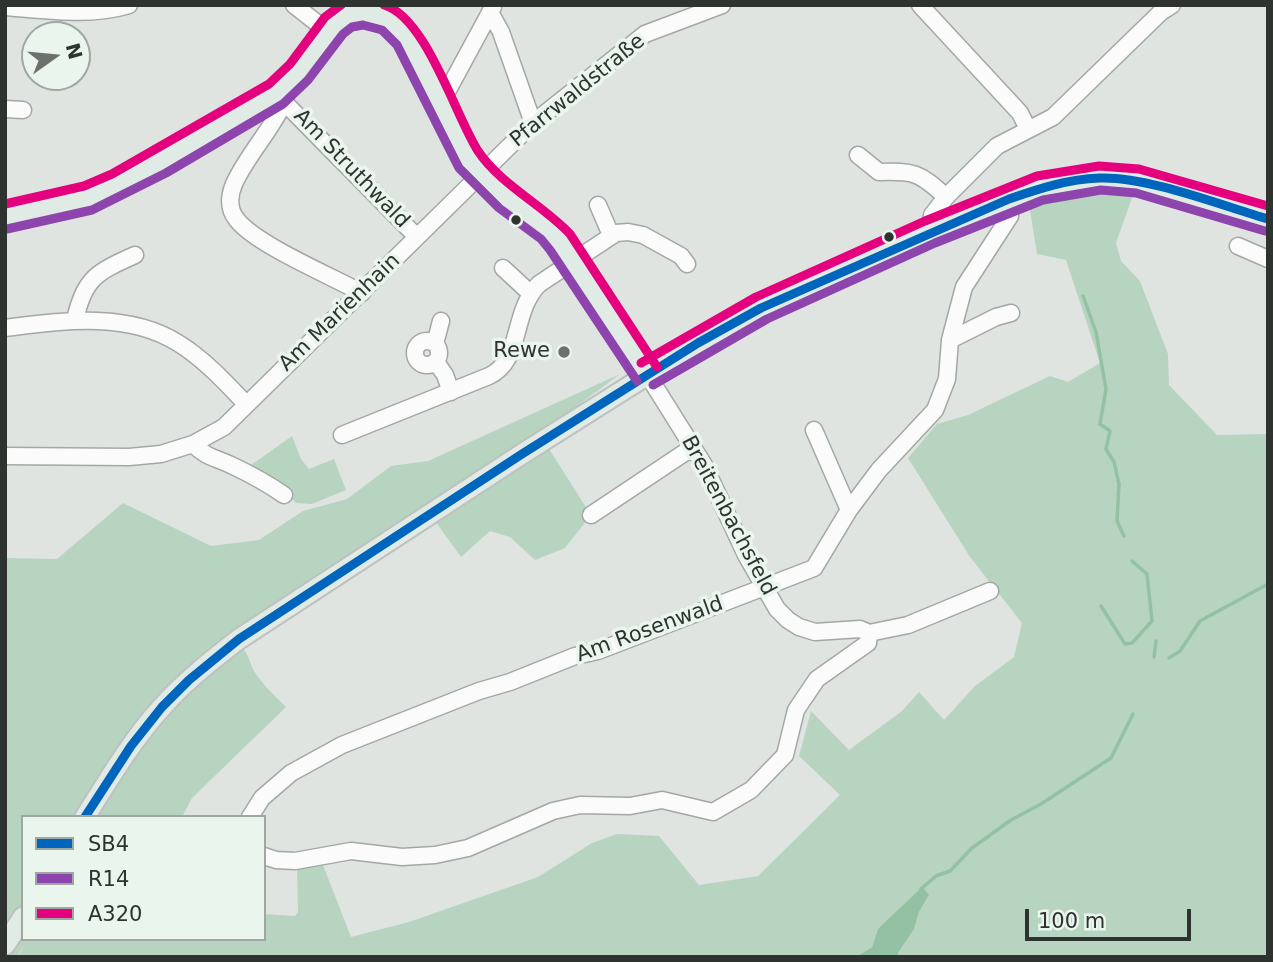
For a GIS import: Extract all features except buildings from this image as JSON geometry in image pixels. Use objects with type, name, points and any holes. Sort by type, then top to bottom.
[{"type":"main road","points":[[5,216],[63,205],[117,185],[280,98],[327,31],[347,16],[371,9],[388,19],[407,38],[461,147],[481,175],[549,230],[575,261],[648,374]]},
{"type":"main road","points":[[86,815],[123,757],[155,716],[222,652],[292,603],[648,374],[761,308],[1009,199],[1068,182],[1100,178],[1138,181],[1268,219]]},
{"type":"main road","points":[[5,945],[21,920]]},
{"type":"street","points":[[5,7],[75,12],[116,9],[129,5]]},
{"type":"street","points":[[294,5],[327,31]]},
{"type":"street","name":"Pfarrwaldstraße","points":[[481,175],[533,123],[645,34],[722,5]]},
{"type":"street","points":[[920,5],[1020,113],[1028,129]]},
{"type":"street","points":[[930,232],[932,215],[946,197],[997,146],[1053,117],[1161,12],[1172,5]]},
{"type":"street","points":[[492,9],[533,123]]},
{"type":"street","points":[[438,101],[448,90],[492,9]]},
{"type":"street","name":"Am Struthwald","points":[[362,293],[261,240],[236,220],[229,206],[232,188],[280,98],[417,237]]},
{"type":"street","points":[[5,109],[23,110]]},
{"type":"street","points":[[858,155],[879,172],[911,171],[933,184],[946,197]]},
{"type":"street","name":"Am Marienhain","points":[[5,456],[142,457],[177,450],[224,427],[481,175]]},
{"type":"street","name":"Am Rosenwald","points":[[251,815],[262,798],[291,773],[342,745],[479,691],[510,682],[575,656],[598,651],[814,568],[849,510],[879,470],[935,410],[947,379],[950,340],[964,287],[1010,216],[1009,199]]},
{"type":"street","points":[[598,205],[611,235]]},
{"type":"street","points":[[342,435],[502,369],[511,354],[522,310],[530,293],[611,235],[628,232],[643,234],[681,256],[687,264]]},
{"type":"street","points":[[1238,246],[1268,259]]},
{"type":"street","points":[[75,320],[80,297],[90,281],[107,268],[135,256]]},
{"type":"street","points":[[503,268],[530,293]]},
{"type":"street","points":[[950,340],[996,317],[1011,313]]},
{"type":"street","points":[[5,328],[75,320],[115,322],[142,327],[178,342],[210,367],[246,404]]},
{"type":"street","points":[[435,344],[441,321]]},
{"type":"street","points":[[436,362],[420,364],[414,353],[420,343],[427,341],[435,344],[439,350],[436,362],[445,375],[451,392]]},
{"type":"street","name":"Breitenbachsfeld","points":[[648,374],[693,447],[777,609],[799,627],[815,632],[860,629],[869,633],[908,625],[990,591]]},
{"type":"street","points":[[814,430],[849,510]]},
{"type":"street","points":[[193,444],[205,456],[227,463],[268,483],[284,495]]},
{"type":"street","points":[[591,515],[693,447]]},
{"type":"street","points":[[266,857],[295,861],[351,851],[402,857],[435,855],[468,848],[565,807],[580,805],[630,806],[662,800],[713,812],[751,790],[785,755],[796,710],[817,679],[868,643],[869,633]]},
{"type":"shaded area","points":[[1138,181],[1116,243],[1121,261],[1140,281],[1168,354],[1169,385],[1217,435],[1268,434],[1268,957],[898,957],[929,895],[878,929],[872,947],[856,957],[18,957],[26,942],[17,957],[8,957],[21,935],[21,941],[266,941],[266,914],[295,916],[298,912],[297,868],[323,865],[351,937],[409,922],[538,877],[592,843],[617,834],[659,836],[699,885],[758,876],[840,795],[799,756],[811,711],[849,750],[902,711],[919,692],[944,720],[975,686],[1014,657],[1022,623],[970,557],[908,458],[937,424],[968,415],[1050,376],[1068,382],[1100,363],[1066,260],[1037,254],[1029,204],[1068,182]]},
{"type":"shaded area","points":[[620,374],[538,435],[236,633],[80,815],[21,815],[21,907],[5,931],[5,558],[57,559],[123,503],[211,546],[259,540],[303,511],[347,499],[391,466],[428,461]]},
{"type":"shaded area","points":[[292,436],[301,459],[309,469],[334,459],[346,490],[312,504],[296,503],[282,489],[247,468]]},
{"type":"shaded area","points":[[544,441],[591,515],[565,548],[535,560],[510,537],[490,531],[461,557],[430,514]]},
{"type":"shaded area","points":[[240,646],[258,676],[286,707],[192,798],[183,815],[99,815],[129,763],[183,693]]},
{"type":"shaded area","points":[[922,887],[929,895],[898,957],[856,957],[872,947],[878,929]]},
{"type":"waterway","points":[[1083,296],[1096,332],[1106,389],[1100,424],[1110,431],[1106,449],[1114,462],[1119,484],[1117,521],[1124,536]]},
{"type":"waterway","points":[[1101,606],[1125,644],[1132,643],[1152,621],[1147,574],[1132,561]]},
{"type":"waterway","points":[[1169,658],[1180,651],[1200,621],[1268,584]]},
{"type":"waterway","points":[[1154,657],[1156,641]]},
{"type":"waterway","points":[[921,889],[936,876],[950,871],[972,848],[1011,820],[1041,804],[1111,758],[1133,714]]},
{"type":"transit line","name":"A320","points":[[5,204],[84,186],[112,174],[269,84],[290,64],[325,17],[341,5]]},
{"type":"transit line","name":"A320","points":[[384,5],[399,13],[426,47],[469,135],[487,163],[570,234],[657,367]]},
{"type":"transit line","name":"R14","points":[[7,229],[92,210],[166,173],[283,104],[308,80],[343,34],[352,27],[363,25],[382,30],[397,45],[459,168],[499,208],[541,239],[637,381]]},
{"type":"transit line","name":"A320","points":[[641,363],[756,297],[925,221],[1037,176],[1099,166],[1139,169],[1268,206]]},
{"type":"transit line","name":"SB4","points":[[86,815],[131,746],[162,707],[189,680],[239,639],[522,454],[698,343],[761,308],[1009,199],[1076,180],[1118,179],[1161,186],[1268,219]]},
{"type":"transit line","name":"R14","points":[[653,385],[767,319],[935,243],[1043,200],[1101,190],[1136,193],[1265,231]]},
{"type":"place","name":"Rewe","points":[[564,352]]}]
